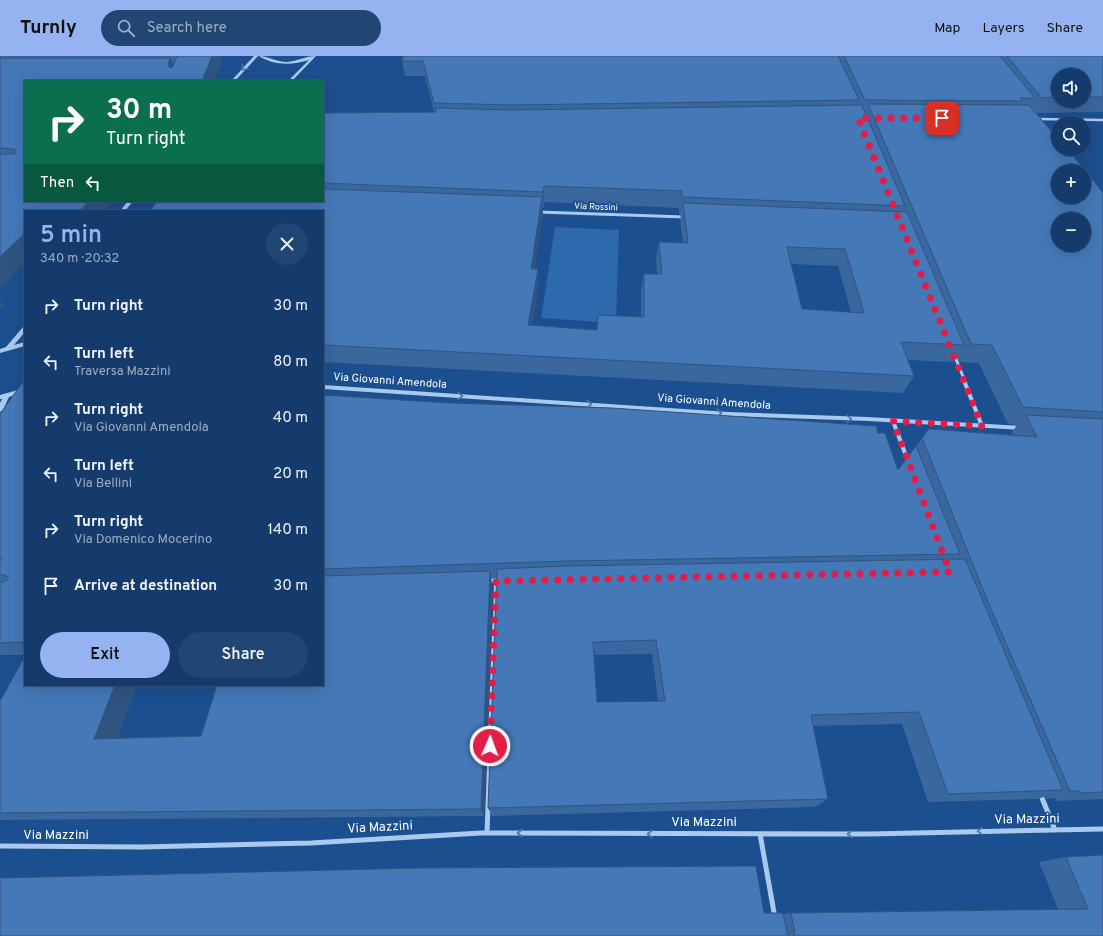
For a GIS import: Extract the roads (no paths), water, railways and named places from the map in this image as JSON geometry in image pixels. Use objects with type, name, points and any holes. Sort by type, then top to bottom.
[{"type":"street","points":[[234,80],[256,56]]},
{"type":"street","points":[[261,56],[267,60],[291,63],[313,57]]},
{"type":"street","points":[[294,79],[313,57]]},
{"type":"street","points":[[1040,125],[1035,119],[1103,120]]},
{"type":"street","points":[[123,210],[129,202]]},
{"type":"street","name":"Via Rossini","points":[[532,212],[693,218]]},
{"type":"street","points":[[9,347],[24,329]]},
{"type":"street","points":[[0,351],[9,347],[24,344]]},
{"type":"street","points":[[953,353],[982,426]]},
{"type":"street","name":"Via Giovanni Amendola","points":[[324,387],[584,403],[729,414],[1029,429]]},
{"type":"street","points":[[0,410],[3,397],[24,390]]},
{"type":"street","points":[[893,421],[911,471]]},
{"type":"street","points":[[480,581],[504,580]]},
{"type":"street","points":[[487,833],[496,581]]},
{"type":"street","points":[[1037,786],[1055,830]]},
{"type":"street","name":"Via Mazzini","points":[[0,846],[142,847],[311,843],[487,833],[878,834],[1103,829]]},
{"type":"street","points":[[760,834],[776,928]]}]
